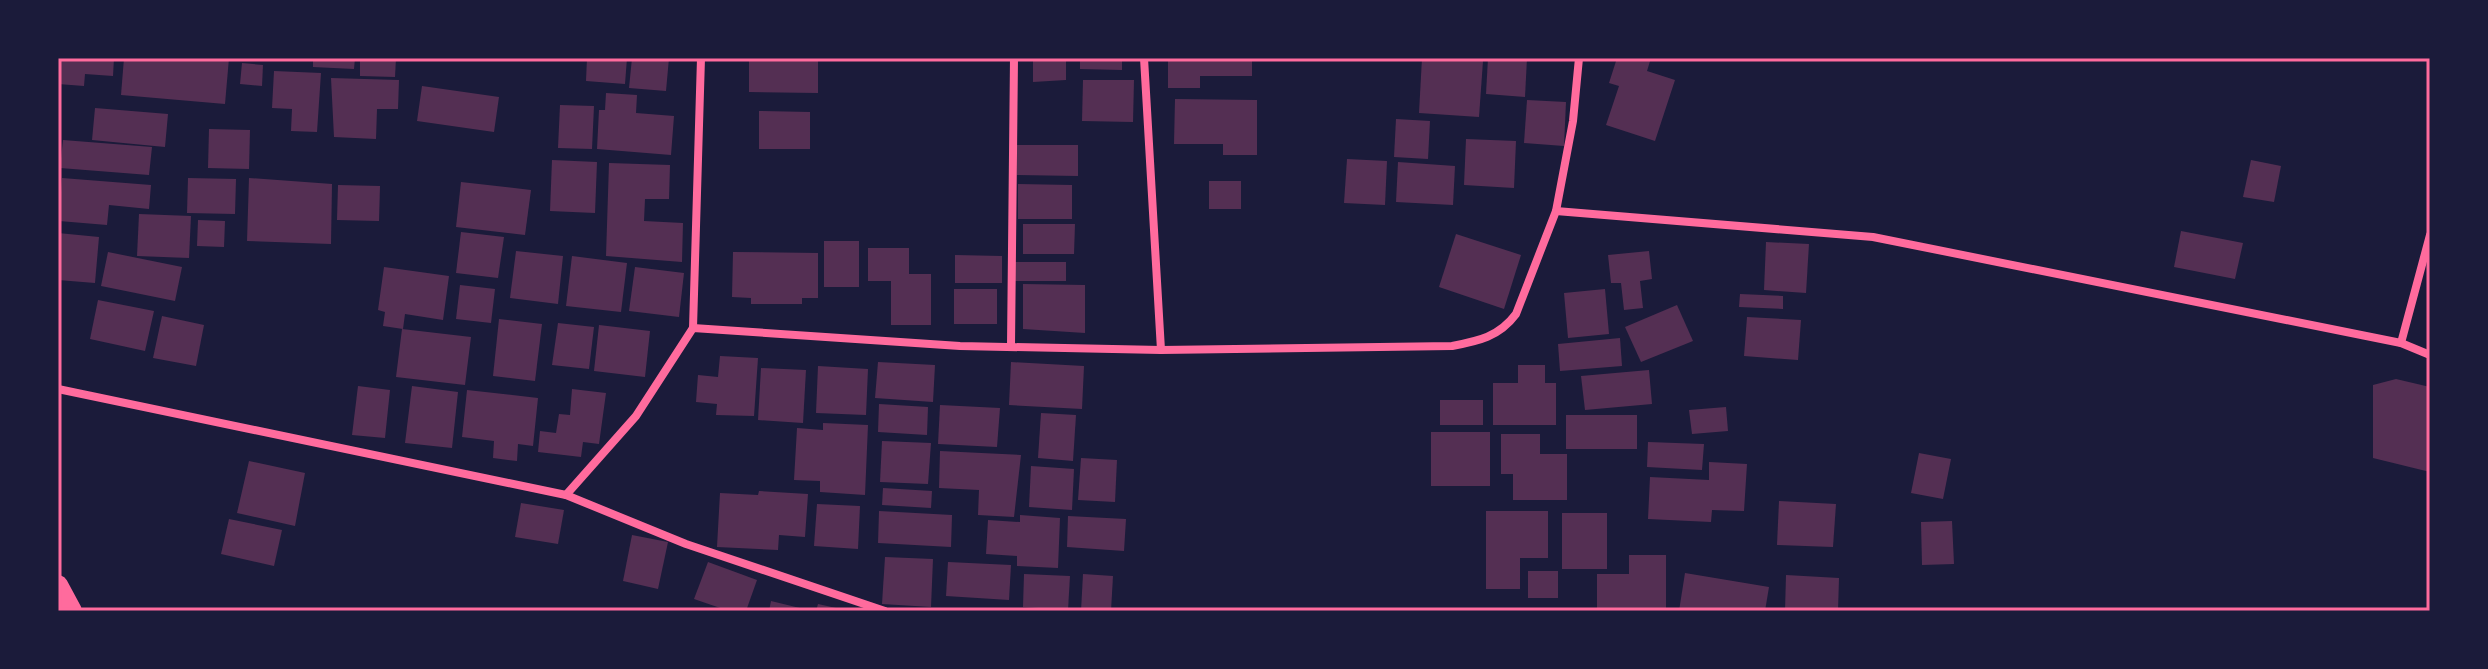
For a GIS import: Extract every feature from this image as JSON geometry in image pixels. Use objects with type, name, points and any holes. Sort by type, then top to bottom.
[{"type":"main road","points":[[58,585],[72,611]]},
{"type":"street","points":[[566,495],[636,416],[693,328],[701,58]]},
{"type":"street","points":[[1011,345],[1014,58]]},
{"type":"street","points":[[1144,58],[1161,350]]},
{"type":"street","points":[[693,328],[960,346],[1161,350],[1452,346],[1484,340],[1508,325],[1516,314],[1556,211],[1573,121],[1579,58]]},
{"type":"street","points":[[1556,211],[1873,237],[2401,343],[2430,355]]},
{"type":"street","points":[[2401,343],[2430,235]]},
{"type":"street","points":[[58,389],[566,495],[686,544],[885,611]]},
{"type":"building","points":[[59,58],[114,58],[113,76],[85,74],[84,86],[58,84]]},
{"type":"building","points":[[124,58],[229,58],[225,104],[121,95]]},
{"type":"building","points":[[313,58],[355,58],[354,69],[313,67]]},
{"type":"building","points":[[360,58],[396,58],[395,77],[360,76]]},
{"type":"building","points":[[587,58],[627,58],[625,84],[586,81]]},
{"type":"building","points":[[632,58],[669,58],[666,91],[629,88]]},
{"type":"building","points":[[749,58],[818,58],[818,93],[749,92]]},
{"type":"building","points":[[1033,58],[1066,58],[1066,80],[1033,82]]},
{"type":"building","points":[[1080,58],[1122,58],[1122,70],[1080,69]]},
{"type":"building","points":[[1168,58],[1252,58],[1252,76],[1200,76],[1200,88],[1168,88]]},
{"type":"building","points":[[1422,58],[1483,61],[1479,117],[1419,113]]},
{"type":"building","points":[[1488,58],[1527,58],[1525,97],[1486,94]]},
{"type":"building","points":[[1617,58],[1651,58],[1647,71],[1675,80],[1655,141],[1606,125],[1619,86],[1609,83]]},
{"type":"building","points":[[242,63],[263,65],[262,86],[240,84]]},
{"type":"building","points":[[274,71],[321,73],[317,132],[291,131],[292,109],[272,108]]},
{"type":"building","points":[[331,78],[399,80],[398,109],[377,109],[376,139],[334,137]]},
{"type":"building","points":[[1083,80],[1134,80],[1133,122],[1082,121]]},
{"type":"building","points":[[422,86],[499,97],[494,132],[417,121]]},
{"type":"building","points":[[606,93],[637,95],[636,113],[674,116],[671,155],[597,149],[599,110],[605,110]]},
{"type":"building","points":[[1175,99],[1257,100],[1257,155],[1223,155],[1223,144],[1174,144]]},
{"type":"building","points":[[1527,100],[1566,102],[1564,146],[1524,143]]},
{"type":"building","points":[[560,105],[594,106],[592,149],[558,148]]},
{"type":"building","points":[[95,108],[168,114],[165,147],[92,140]]},
{"type":"building","points":[[759,111],[810,112],[810,149],[759,149]]},
{"type":"building","points":[[1396,119],[1430,121],[1428,159],[1394,157]]},
{"type":"building","points":[[209,129],[250,130],[249,169],[208,168]]},
{"type":"building","points":[[1466,139],[1516,141],[1514,188],[1464,185]]},
{"type":"building","points":[[63,140],[152,147],[149,175],[60,168]]},
{"type":"building","points":[[1017,145],[1078,145],[1078,176],[1017,175]]},
{"type":"building","points":[[1347,159],[1387,161],[1385,205],[1344,203]]},
{"type":"building","points":[[552,160],[597,162],[595,213],[550,211]]},
{"type":"building","points":[[2251,160],[2281,166],[2274,202],[2243,197]]},
{"type":"building","points":[[1398,162],[1455,166],[1453,205],[1396,202]]},
{"type":"building","points":[[609,163],[670,165],[669,199],[645,199],[644,221],[683,223],[682,262],[606,256]]},
{"type":"building","points":[[62,178],[151,185],[149,209],[109,205],[107,225],[59,221]]},
{"type":"building","points":[[188,178],[236,179],[235,214],[187,213]]},
{"type":"building","points":[[249,178],[332,184],[331,244],[247,241]]},
{"type":"building","points":[[1209,181],[1241,181],[1241,209],[1209,209]]},
{"type":"building","points":[[461,182],[531,190],[525,235],[456,227]]},
{"type":"building","points":[[1018,184],[1072,185],[1072,219],[1018,219]]},
{"type":"building","points":[[338,185],[380,186],[379,221],[337,220]]},
{"type":"building","points":[[139,214],[191,216],[189,258],[137,256]]},
{"type":"building","points":[[198,220],[225,221],[224,247],[197,246]]},
{"type":"building","points":[[1023,224],[1075,224],[1074,254],[1023,254]]},
{"type":"building","points":[[2181,231],[2243,243],[2235,279],[2174,267]]},
{"type":"building","points":[[461,232],[504,237],[498,278],[456,273]]},
{"type":"building","points":[[58,233],[99,237],[95,283],[58,280]]},
{"type":"building","points":[[1456,234],[1521,255],[1504,309],[1439,287]]},
{"type":"building","points":[[824,241],[859,241],[859,287],[824,287]]},
{"type":"building","points":[[1766,242],[1809,244],[1806,293],[1764,290]]},
{"type":"building","points":[[868,248],[909,248],[909,274],[931,274],[931,325],[891,325],[891,281],[868,281]]},
{"type":"building","points":[[516,251],[563,256],[558,304],[510,298]]},
{"type":"building","points":[[1649,251],[1652,279],[1640,281],[1643,308],[1624,310],[1621,283],[1611,283],[1608,255]]},
{"type":"building","points":[[108,252],[182,267],[175,301],[101,286]]},
{"type":"building","points":[[733,252],[818,253],[818,298],[802,298],[802,304],[751,304],[751,298],[732,297]]},
{"type":"building","points":[[955,255],[1002,256],[1002,283],[955,283]]},
{"type":"building","points":[[572,256],[627,263],[621,312],[566,306]]},
{"type":"building","points":[[1015,262],[1066,262],[1066,281],[1015,281]]},
{"type":"building","points":[[384,267],[449,276],[443,320],[405,314],[403,329],[383,326],[385,312],[378,310]]},
{"type":"building","points":[[635,267],[684,273],[679,317],[629,311]]},
{"type":"building","points":[[1023,284],[1085,285],[1085,333],[1023,329]]},
{"type":"building","points":[[460,285],[495,289],[491,323],[456,319]]},
{"type":"building","points":[[954,289],[997,289],[997,324],[954,324]]},
{"type":"building","points":[[1605,289],[1609,334],[1568,338],[1564,293]]},
{"type":"building","points":[[1740,294],[1783,296],[1783,309],[1739,307]]},
{"type":"building","points":[[98,300],[154,311],[145,351],[90,339]]},
{"type":"building","points":[[1677,305],[1693,341],[1641,362],[1625,327]]},
{"type":"building","points":[[162,316],[204,325],[196,366],[153,358]]},
{"type":"building","points":[[1747,317],[1801,320],[1798,360],[1744,356]]},
{"type":"building","points":[[499,319],[542,324],[535,381],[493,376]]},
{"type":"building","points":[[558,323],[594,327],[589,369],[552,365]]},
{"type":"building","points":[[599,325],[650,331],[645,377],[594,371]]},
{"type":"building","points":[[402,329],[471,337],[465,385],[396,377]]},
{"type":"building","points":[[1620,338],[1622,366],[1560,371],[1558,344]]},
{"type":"building","points":[[720,356],[758,358],[754,416],[716,415],[717,404],[696,402],[698,375],[718,377]]},
{"type":"building","points":[[878,362],[935,365],[933,402],[875,398]]},
{"type":"building","points":[[1011,362],[1084,366],[1082,409],[1009,405]]},
{"type":"building","points":[[1518,365],[1545,365],[1545,383],[1556,383],[1556,425],[1493,425],[1493,383],[1518,383]]},
{"type":"building","points":[[818,366],[868,369],[866,415],[816,413]]},
{"type":"building","points":[[761,368],[806,370],[803,423],[758,420]]},
{"type":"building","points":[[1649,370],[1652,404],[1585,410],[1581,376]]},
{"type":"building","points":[[2396,379],[2430,387],[2430,472],[2373,458],[2373,385]]},
{"type":"building","points":[[358,386],[390,390],[385,438],[352,435]]},
{"type":"building","points":[[412,386],[458,392],[452,448],[405,443]]},
{"type":"building","points":[[572,389],[606,393],[599,444],[583,442],[581,457],[538,452],[540,431],[556,433],[559,414],[570,415]]},
{"type":"building","points":[[467,390],[538,398],[533,446],[518,444],[517,461],[493,458],[494,441],[462,437]]},
{"type":"building","points":[[1440,400],[1483,400],[1483,425],[1440,425]]},
{"type":"building","points":[[879,404],[928,407],[927,435],[878,432]]},
{"type":"building","points":[[940,405],[1000,408],[997,447],[938,444]]},
{"type":"building","points":[[1726,407],[1728,431],[1692,434],[1689,410]]},
{"type":"building","points":[[1041,413],[1076,415],[1073,461],[1038,458]]},
{"type":"building","points":[[1566,415],[1637,415],[1637,449],[1566,449]]},
{"type":"building","points":[[823,423],[868,425],[865,495],[820,492],[820,481],[794,480],[797,428],[823,430]]},
{"type":"building","points":[[1431,432],[1490,432],[1490,486],[1431,486]]},
{"type":"building","points":[[1501,434],[1540,434],[1540,454],[1567,454],[1567,500],[1513,500],[1513,474],[1501,474]]},
{"type":"building","points":[[882,441],[931,443],[928,484],[880,482]]},
{"type":"building","points":[[1648,442],[1704,444],[1702,470],[1647,467]]},
{"type":"building","points":[[940,451],[1021,455],[1014,517],[978,515],[979,490],[939,488]]},
{"type":"building","points":[[1919,453],[1951,459],[1943,499],[1911,493]]},
{"type":"building","points":[[1081,458],[1117,460],[1115,502],[1078,500]]},
{"type":"building","points":[[249,461],[305,473],[295,526],[237,513]]},
{"type":"building","points":[[1709,462],[1747,464],[1744,511],[1712,510],[1711,522],[1648,519],[1650,477],[1709,480]]},
{"type":"building","points":[[1031,466],[1074,469],[1072,510],[1029,507]]},
{"type":"building","points":[[883,488],[932,491],[931,508],[882,505]]},
{"type":"building","points":[[759,491],[808,494],[805,537],[779,535],[778,550],[717,547],[720,493],[758,495]]},
{"type":"building","points":[[1779,501],[1836,504],[1833,547],[1777,545]]},
{"type":"building","points":[[521,503],[564,510],[558,544],[515,537]]},
{"type":"building","points":[[817,504],[860,506],[858,549],[814,546]]},
{"type":"building","points":[[879,511],[952,515],[951,547],[878,543]]},
{"type":"building","points":[[1486,511],[1548,511],[1548,558],[1520,558],[1520,589],[1486,589]]},
{"type":"building","points":[[1562,513],[1607,513],[1607,569],[1562,569]]},
{"type":"building","points":[[1020,515],[1060,518],[1058,568],[1017,566],[1017,556],[986,554],[988,520],[1020,522]]},
{"type":"building","points":[[1068,516],[1126,519],[1124,551],[1067,547]]},
{"type":"building","points":[[229,519],[282,530],[274,566],[221,554]]},
{"type":"building","points":[[1952,521],[1954,564],[1922,565],[1921,522]]},
{"type":"building","points":[[632,535],[668,542],[658,589],[623,581]]},
{"type":"building","points":[[1629,555],[1666,555],[1666,610],[1597,611],[1597,574],[1629,574]]},
{"type":"building","points":[[885,557],[933,559],[931,607],[882,604]]},
{"type":"building","points":[[708,562],[757,580],[746,611],[729,611],[694,599]]},
{"type":"building","points":[[948,562],[1011,565],[1009,600],[946,596]]},
{"type":"building","points":[[1528,571],[1558,571],[1558,598],[1528,598]]},
{"type":"building","points":[[1685,573],[1769,587],[1765,611],[1679,611]]},
{"type":"building","points":[[1024,574],[1070,576],[1068,610],[1023,607]]},
{"type":"building","points":[[1083,574],[1113,576],[1111,611],[1081,611]]},
{"type":"building","points":[[1786,575],[1839,578],[1838,611],[1785,611]]},
{"type":"building","points":[[771,601],[808,610],[808,611],[769,611]]},
{"type":"building","points":[[818,604],[845,610],[845,611],[816,611]]}]
